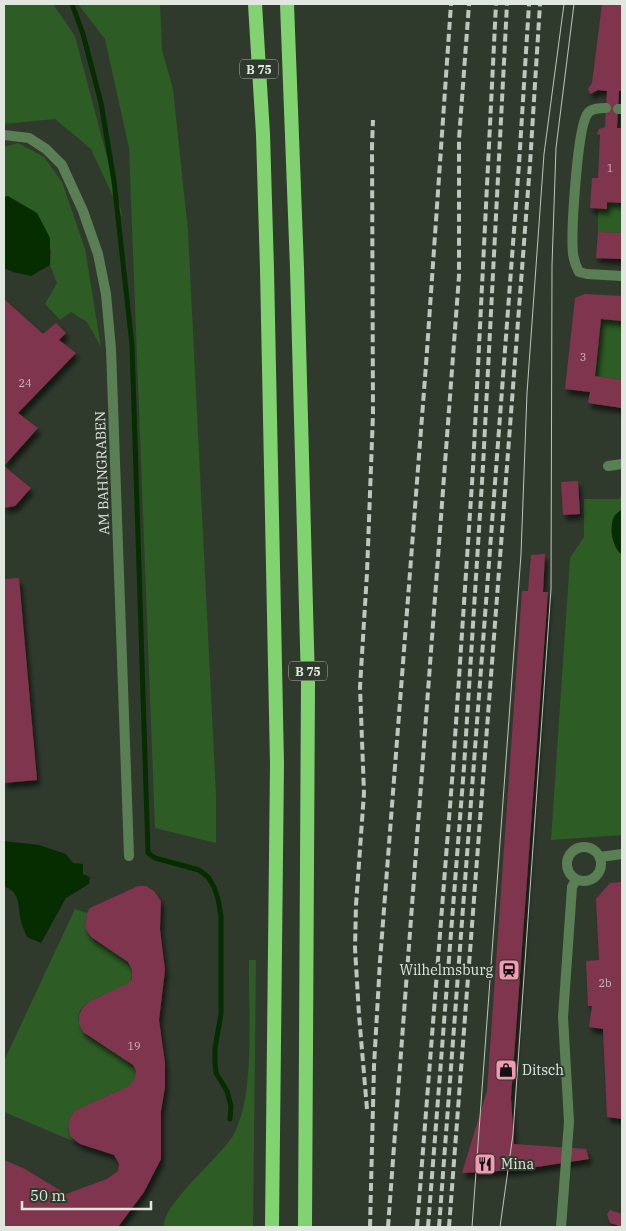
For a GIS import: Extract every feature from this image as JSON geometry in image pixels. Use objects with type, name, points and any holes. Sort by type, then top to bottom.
[{"type":"highway","name":"B 75","points":[[256,4],[263,134],[267,269],[277,764],[272,1227]]},
{"type":"highway","name":"B 75","points":[[287,4],[297,268],[308,684],[305,1227]]},
{"type":"street","points":[[606,108],[596,108],[589,112],[583,124],[579,147],[573,254],[579,272],[622,276]]},
{"type":"street","name":"AM BAHNGRABEN","points":[[4,135],[28,138],[46,149],[62,165],[83,211],[98,254],[106,294],[111,349],[129,856]]},
{"type":"street","points":[[608,466],[622,464]]},
{"type":"street","points":[[584,847],[596,852],[602,864],[596,877],[590,881],[576,880],[568,870],[567,864],[572,853],[584,847]]},
{"type":"street","points":[[600,857],[622,854]]},
{"type":"street","points":[[561,1227],[569,1122],[564,1007],[572,887],[576,880]]},
{"type":"shaded area","points":[[4,4],[53,4],[75,36],[123,218],[91,149],[55,119],[4,124]]},
{"type":"shaded area","points":[[78,4],[160,4],[162,50],[173,89],[188,231],[216,796],[216,843],[155,828],[129,148],[105,39]]},
{"type":"shaded area","points":[[18,143],[44,157],[62,182],[85,249],[101,347],[87,322],[71,312],[60,320],[45,304],[57,283],[50,265],[51,250],[8,197],[4,197],[4,147]]},
{"type":"shaded area","points":[[8,196],[37,213],[50,238],[50,265],[31,276],[4,268],[4,197]]},
{"type":"shaded area","points":[[607,202],[622,203],[622,233],[598,232],[598,209],[607,209]]},
{"type":"shaded area","points":[[601,319],[622,321],[622,380],[595,376]]},
{"type":"shaded area","points":[[622,496],[622,835],[551,840],[570,558],[584,537],[584,499],[618,499]]},
{"type":"shaded area","points":[[622,509],[622,555],[616,547],[612,536],[612,525],[615,515]]},
{"type":"shaded area","points":[[4,841],[39,845],[66,854],[73,863],[83,864],[83,874],[90,877],[89,884],[66,898],[41,943],[27,937],[21,923],[16,896],[10,889],[4,886]]},
{"type":"shaded area","points":[[75,909],[87,913],[85,928],[91,938],[125,960],[132,972],[131,979],[126,985],[98,997],[82,1008],[78,1015],[80,1026],[90,1038],[123,1058],[136,1071],[134,1080],[129,1086],[74,1111],[69,1121],[68,1129],[80,1144],[4,1112],[4,1061]]},
{"type":"shaded area","points":[[249,960],[256,960],[253,1227],[164,1227],[166,1217],[172,1206],[227,1144],[234,1134],[241,1117],[248,1073],[250,1025]]},
{"type":"building","points":[[602,4],[622,4],[622,91],[619,91],[617,128],[622,128],[622,203],[607,202],[607,209],[590,208],[592,178],[598,178],[600,135],[597,134],[599,129],[605,127],[607,91],[598,90],[590,94],[588,89],[592,83]]},
{"type":"building","points":[[598,232],[622,233],[622,259],[596,258]]},
{"type":"building","points":[[585,294],[622,296],[622,321],[601,319],[595,376],[622,380],[622,408],[588,403],[590,392],[565,389],[575,298]]},
{"type":"building","points":[[4,299],[43,334],[56,323],[66,333],[59,340],[76,353],[18,413],[38,428],[4,466]]},
{"type":"building","points":[[4,466],[31,488],[15,506],[4,508]]},
{"type":"building","points":[[578,481],[580,514],[563,515],[561,482]]},
{"type":"building","points":[[545,554],[543,592],[548,592],[511,1098],[514,1144],[586,1149],[589,1159],[517,1170],[462,1173],[487,1091],[522,591],[528,591],[531,555]]},
{"type":"building","points":[[19,578],[37,780],[4,783],[4,579]]},
{"type":"building","points":[[622,882],[622,1119],[607,1117],[603,1029],[589,1027],[592,1006],[588,1006],[586,961],[599,960],[596,899],[610,883]]},
{"type":"building","points":[[138,886],[146,886],[154,891],[161,901],[160,929],[165,970],[159,1020],[165,1063],[165,1087],[161,1111],[161,1159],[144,1192],[118,1227],[4,1227],[4,1160],[25,1169],[66,1194],[107,1179],[118,1171],[119,1164],[114,1155],[80,1144],[70,1136],[68,1125],[74,1111],[129,1086],[134,1080],[136,1071],[133,1065],[83,1032],[79,1024],[79,1015],[83,1007],[90,1001],[127,984],[132,979],[132,970],[128,962],[91,937],[85,928],[87,913],[90,908]]},
{"type":"building","points":[[610,1210],[622,1214],[622,1227],[610,1223],[607,1214]]},
{"type":"waterway","points":[[72,4],[83,34],[101,103],[114,181],[132,345],[148,853],[155,858],[199,870],[208,877],[218,899],[221,916],[221,1014],[215,1048],[215,1063],[216,1073],[227,1091],[231,1106],[230,1119]]},
{"type":"tram line","points":[[472,1227],[521,554],[527,393],[544,154],[564,4]]},
{"type":"tram line","points":[[500,1227],[513,1134],[551,589],[552,265],[556,148],[574,4]]},
{"type":"railway","points":[[370,1227],[374,1066],[380,961],[426,365],[451,4]]},
{"type":"railway","points":[[388,1227],[459,276],[459,139],[469,4]]},
{"type":"railway","points":[[417,1227],[453,768],[473,468],[496,4]]},
{"type":"railway","points":[[428,1227],[464,767],[483,466],[507,4]]},
{"type":"railway","points":[[439,1227],[519,164],[529,4]]},
{"type":"railway","points":[[449,1227],[530,164],[540,4]]},
{"type":"railway","points":[[367,1109],[355,948],[364,793],[360,687],[367,573],[373,414],[373,120]]},
{"type":"place","name":"Wilhelmsburg","points":[[509,970]]},
{"type":"place","name":"Ditsch","points":[[506,1070]]},
{"type":"place","name":"Mina","points":[[485,1164]]}]
